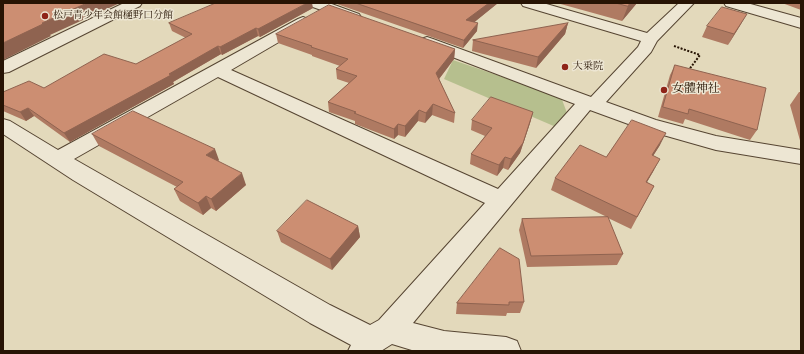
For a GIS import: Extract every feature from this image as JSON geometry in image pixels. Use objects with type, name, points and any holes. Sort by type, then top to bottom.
[{"type":"street","points":[[3,68],[135,3]]},
{"type":"street","points":[[528,3],[650,39]]},
{"type":"street","points":[[374,341],[590,103],[645,49],[650,39],[687,3]]},
{"type":"street","points":[[732,3],[801,23]]},
{"type":"street","points":[[58,159],[217,70],[327,5],[373,23]]},
{"type":"street","points":[[410,36],[650,125],[716,143],[769,153],[801,156]]},
{"type":"street","points":[[217,70],[502,201]]},
{"type":"street","points":[[3,125],[320,314],[374,341],[444,345],[506,351]]},
{"type":"path","points":[[650,39],[700,55],[685,76]]},
{"type":"green space","points":[[453,60],[561,97],[567,113],[556,127],[444,79]]},
{"type":"building","points":[[3,3],[87,3],[42,23],[43,24],[3,43]]},
{"type":"building","points":[[216,3],[307,3],[258,29],[256,28],[220,47],[218,46],[169,74],[171,75],[64,133],[28,108],[20,112],[3,105],[3,92],[29,81],[44,88],[104,54],[136,64],[192,34],[169,23]]},
{"type":"building","points":[[356,3],[489,3],[466,20],[478,23],[464,40]]},
{"type":"building","points":[[616,3],[630,3],[628,6]]},
{"type":"building","points":[[329,5],[455,49],[436,73],[455,113],[433,104],[426,113],[419,110],[405,126],[398,124],[394,129],[354,113],[356,112],[328,102],[357,76],[336,69],[348,59],[276,34]]},
{"type":"building","points":[[722,7],[747,14],[734,34],[707,26]]},
{"type":"building","points":[[568,23],[538,57],[473,40]]},
{"type":"building","points":[[675,65],[766,88],[757,130],[689,109],[688,114],[663,107]]},
{"type":"building","points":[[491,97],[533,112],[523,143],[511,159],[505,157],[499,165],[471,154],[492,128],[472,120]]},
{"type":"building","points":[[133,111],[215,149],[206,155],[242,173],[211,199],[206,196],[198,203],[174,189],[183,182],[92,134]]},
{"type":"building","points":[[632,120],[666,133],[652,155],[660,159],[646,182],[654,186],[637,217],[555,178],[580,145],[606,157]]},
{"type":"building","points":[[307,200],[358,226],[330,259],[277,231]]},
{"type":"building","points":[[608,217],[623,254],[531,256],[522,219]]},
{"type":"building","points":[[500,248],[519,259],[524,302],[509,302],[509,305],[457,303]]},
{"type":"place","name":"松戸青少年会館樋野口分館","points":[[45,16]]},
{"type":"place","name":"大乗院","points":[[565,67]]},
{"type":"place","name":"女體神社","points":[[664,90]]}]
